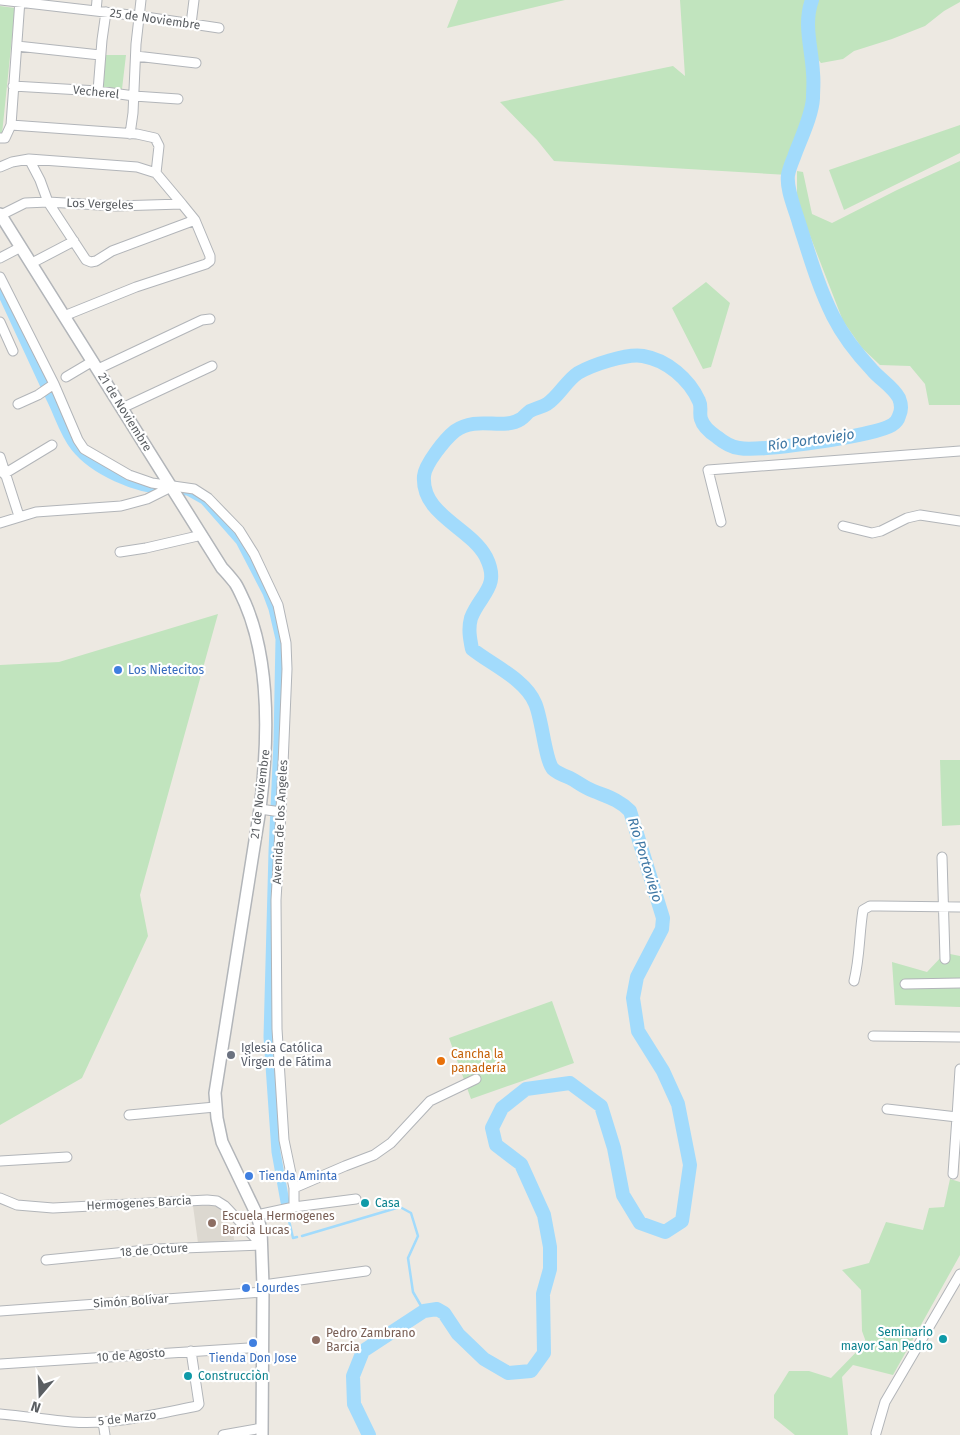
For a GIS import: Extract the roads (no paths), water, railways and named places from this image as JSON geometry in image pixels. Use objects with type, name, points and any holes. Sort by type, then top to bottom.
[{"type":"street","name":"25 de Noviembre","points":[[1,0],[139,16],[219,28]]},
{"type":"street","points":[[96,11],[97,0]]},
{"type":"street","points":[[130,134],[141,0]]},
{"type":"street","points":[[191,24],[194,0]]},
{"type":"street","points":[[0,138],[4,138],[11,125],[19,1]]},
{"type":"street","points":[[98,91],[100,55],[106,12]]},
{"type":"street","points":[[17,46],[100,55]]},
{"type":"street","points":[[136,56],[196,63]]},
{"type":"street","name":"Vecherel","points":[[13,86],[98,91],[178,99]]},
{"type":"street","points":[[11,125],[130,134],[155,138],[160,146],[156,173]]},
{"type":"street","points":[[29,159],[40,180],[48,202],[86,260],[91,262],[112,251],[195,220]]},
{"type":"street","points":[[0,167],[12,162],[29,159],[137,167],[156,173],[195,220],[210,256],[210,261],[206,264],[136,287],[64,316]]},
{"type":"street","name":"Los Vergeles","points":[[0,215],[25,203],[48,202],[116,206],[182,204]]},
{"type":"street","name":"21 de Noviembre","points":[[0,215],[32,263],[222,568],[236,584],[250,615],[256,637],[262,672],[266,730],[265,767],[272,811],[217,1075],[215,1107],[224,1147],[257,1215],[261,1230],[263,1288],[262,1432]]},
{"type":"street","points":[[32,263],[74,241]]},
{"type":"street","points":[[0,258],[21,247]]},
{"type":"street","name":"Avenida de los Angeles","points":[[0,277],[84,449],[129,475],[152,483],[194,489],[208,498],[239,530],[254,554],[278,605],[286,643],[272,811],[276,900],[278,1064],[284,1140],[294,1188],[294,1207]]},
{"type":"street","points":[[66,377],[202,320],[210,319]]},
{"type":"street","points":[[0,322],[13,351]]},
{"type":"street","points":[[122,408],[212,366]]},
{"type":"street","points":[[18,404],[52,386]]},
{"type":"street","points":[[4,474],[52,445]]},
{"type":"street","points":[[721,522],[708,470],[960,451]]},
{"type":"street","points":[[0,457],[19,516]]},
{"type":"street","points":[[0,523],[36,512],[122,506],[147,499],[172,486]]},
{"type":"street","points":[[843,526],[872,532],[881,531],[907,518],[920,514],[960,522]]},
{"type":"street","points":[[120,552],[202,535]]},
{"type":"street","points":[[942,857],[945,959]]},
{"type":"street","points":[[854,981],[859,960],[859,940],[863,910],[870,906],[960,907]]},
{"type":"street","points":[[905,984],[960,983]]},
{"type":"street","points":[[873,1036],[960,1037]]},
{"type":"street","points":[[953,1174],[959,1117],[960,1069]]},
{"type":"street","points":[[294,1188],[374,1155],[391,1143],[430,1101],[476,1078]]},
{"type":"street","points":[[129,1115],[215,1107]]},
{"type":"street","points":[[887,1109],[959,1117]]},
{"type":"street","points":[[0,1161],[67,1157]]},
{"type":"street","name":"Hermogenes Barcia","points":[[0,1198],[17,1205],[53,1208],[217,1201],[225,1206],[262,1245]]},
{"type":"street","points":[[257,1215],[294,1207],[356,1199]]},
{"type":"street","name":"18 de Octure","points":[[46,1260],[157,1249],[262,1245]]},
{"type":"street","name":"Simón Bolívar","points":[[0,1311],[263,1288],[366,1271]]},
{"type":"street","points":[[876,1433],[884,1402],[960,1274]]},
{"type":"street","name":"10 de Agosto","points":[[0,1364],[262,1347]]},
{"type":"street","name":"5 de Marzo","points":[[0,1414],[72,1422],[103,1422],[128,1420],[198,1406],[191,1351]]},
{"type":"street","points":[[103,1422],[105,1435]]},
{"type":"street","points":[[224,1435],[262,1432]]},
{"type":"waterway","name":"Río Portoviejo","points":[[369,1435],[354,1404],[353,1376],[363,1351],[424,1311],[437,1309],[444,1313],[458,1334],[484,1359],[508,1373],[531,1371],[544,1353],[543,1294],[550,1269],[550,1247],[544,1215],[521,1164],[496,1145],[492,1128],[502,1108],[526,1089],[570,1083],[601,1106],[614,1148],[623,1195],[640,1223],[665,1232],[682,1221],[690,1165],[678,1104],[663,1071],[638,1031],[633,998],[637,977],[662,929],[663,918],[630,811],[625,806],[553,769],[548,757],[535,703],[530,694],[507,673],[472,649],[470,622],[475,610],[488,590],[491,576],[490,567],[479,547],[438,511],[430,501],[425,489],[424,476],[436,452],[455,431],[472,424],[506,424],[521,419],[530,411],[547,404],[578,373],[600,363],[628,356],[652,358],[669,366],[683,378],[695,393],[699,401],[701,419],[705,427],[722,441],[736,447],[751,449],[770,448],[841,438],[881,429],[892,425],[898,419],[901,409],[899,398],[894,390],[867,365],[851,345],[828,305],[814,270],[790,193],[788,173],[808,120],[813,98],[813,76],[808,27],[809,9],[812,0]]},
{"type":"waterway","points":[[0,289],[65,430],[75,447],[93,464],[116,477],[142,486],[166,490]]},
{"type":"waterway","points":[[179,491],[188,491],[204,500],[240,541],[267,593],[280,639],[268,1037],[276,1152],[285,1202]]},
{"type":"waterway","points":[[302,1236],[400,1207],[411,1213],[418,1236],[408,1258],[413,1292],[424,1311]]},
{"type":"waterway","points":[[287,1212],[293,1238],[297,1237]]},
{"type":"place","name":"Los Nietecitos","points":[[118,670]]},
{"type":"place","name":"Iglesia Católica Virgen de Fátima","points":[[231,1055]]},
{"type":"place","name":"Cancha la panadería","points":[[441,1061]]},
{"type":"place","name":"Tienda Aminta","points":[[249,1176]]},
{"type":"place","name":"Casa","points":[[365,1203]]},
{"type":"place","name":"Escuela Hermogenes Barcia Lucas","points":[[212,1223]]},
{"type":"place","name":"Lourdes","points":[[246,1288]]},
{"type":"place","name":"Seminario mayor San Pedro","points":[[943,1339]]},
{"type":"place","name":"Pedro Zambrano Barcia","points":[[316,1340]]},
{"type":"place","name":"Tienda Don Jose","points":[[253,1343]]},
{"type":"place","name":"Construcciòn","points":[[188,1376]]}]
